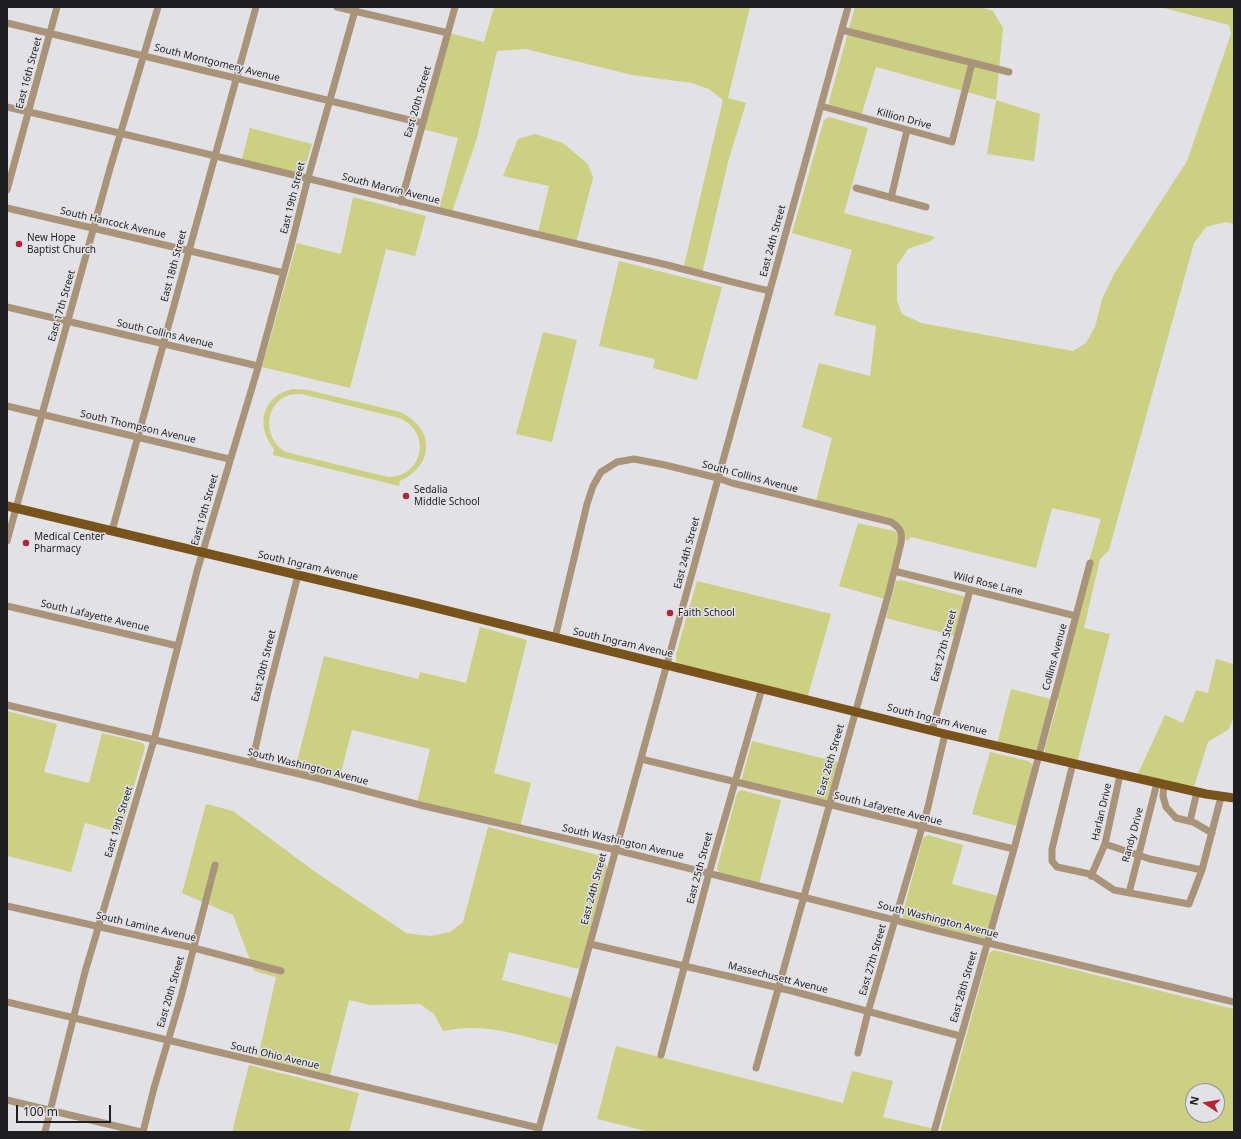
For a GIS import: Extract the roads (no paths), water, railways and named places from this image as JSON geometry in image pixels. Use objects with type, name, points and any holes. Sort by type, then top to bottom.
[{"type":"main road","name":"South Ingram Avenue","points":[[11,507],[667,664],[932,731],[1120,775],[1221,797],[1234,798]]},
{"type":"street","name":"East 16th Street","points":[[7,190],[57,7]]},
{"type":"street","name":"East 17th Street","points":[[7,541],[11,507],[42,415],[158,7]]},
{"type":"street","name":"East 18th Street","points":[[112,531],[256,7]]},
{"type":"street","points":[[337,7],[356,9],[448,33]]},
{"type":"street","name":"East 20th Street","points":[[401,202],[455,7]]},
{"type":"street","name":"East 24th Street","points":[[538,1130],[848,7]]},
{"type":"street","name":"East 19th Street","points":[[45,1132],[73,1018],[98,927],[154,740],[197,571],[229,459],[258,366],[284,273],[308,178],[356,9]]},
{"type":"street","name":"South Montgomery Avenue","points":[[7,22],[236,79],[422,123]]},
{"type":"street","points":[[842,30],[1009,72]]},
{"type":"street","name":"Killion Drive","points":[[821,106],[952,142],[972,63]]},
{"type":"street","name":"South Marvin Avenue","points":[[7,107],[308,178],[401,202],[770,291]]},
{"type":"street","points":[[891,198],[907,130]]},
{"type":"street","points":[[856,188],[926,207]]},
{"type":"street","name":"South Hancock Avenue","points":[[7,208],[284,273]]},
{"type":"street","points":[[7,307],[68,321]]},
{"type":"street","name":"South Collins Avenue","points":[[68,321],[258,366]]},
{"type":"street","name":"South Thompson Avenue","points":[[7,406],[229,459]]},
{"type":"street","name":"South Collins Avenue","points":[[555,638],[587,504],[593,486],[601,472],[617,462],[634,459],[665,465],[718,478],[732,484],[829,507]]},
{"type":"street","name":"East 26th Street","points":[[756,1068],[856,711],[894,571],[902,535],[897,526],[891,522],[829,507]]},
{"type":"street","name":"Collins Avenue","points":[[1039,755],[1090,563]]},
{"type":"street","name":"Wild Rose Lane","points":[[894,571],[1076,616]]},
{"type":"street","name":"East 20th Street","points":[[252,763],[268,692],[298,575]]},
{"type":"street","name":"East 27th Street","points":[[932,731],[970,590]]},
{"type":"street","name":"South Lafayette Avenue","points":[[7,606],[178,646]]},
{"type":"street","name":"East 25th Street","points":[[661,1055],[709,873],[762,688]]},
{"type":"street","name":"South Washington Avenue","points":[[7,705],[316,778],[424,806],[616,850],[987,943],[1234,1002]]},
{"type":"street","name":"East 27th Street","points":[[858,1053],[894,920],[922,827],[946,734]]},
{"type":"street","name":"East 28th Street","points":[[934,1132],[1039,755]]},
{"type":"street","name":"South Lafayette Avenue","points":[[641,759],[1014,849]]},
{"type":"street","points":[[1073,763],[1052,849],[1052,861],[1057,867],[1091,876],[1114,890],[1189,904],[1202,870],[1221,797]]},
{"type":"street","name":"Harlan Drive","points":[[1091,876],[1105,844],[1120,775]]},
{"type":"street","points":[[1161,784],[1166,807],[1176,818],[1190,821],[1212,833]]},
{"type":"street","name":"Randy Drive","points":[[1129,893],[1138,856],[1161,784]]},
{"type":"street","points":[[1190,821],[1197,792]]},
{"type":"street","points":[[1105,844],[1138,856],[1202,870]]},
{"type":"street","name":"East 20th Street","points":[[142,1132],[181,997],[215,865]]},
{"type":"street","name":"South Lamine Avenue","points":[[7,906],[194,948],[281,971]]},
{"type":"street","name":"Massechusett Avenue","points":[[590,944],[778,988],[960,1036]]},
{"type":"street","name":"South Ohio Avenue","points":[[7,1002],[538,1130]]},
{"type":"street","points":[[7,1100],[142,1132]]},
{"type":"place","name":"New Hope Baptist Church","points":[[19,244]]},
{"type":"place","name":"Sedalia Middle School","points":[[406,496]]},
{"type":"place","name":"Medical Center Pharmacy","points":[[26,543]]},
{"type":"place","name":"Faith School","points":[[670,613]]}]
